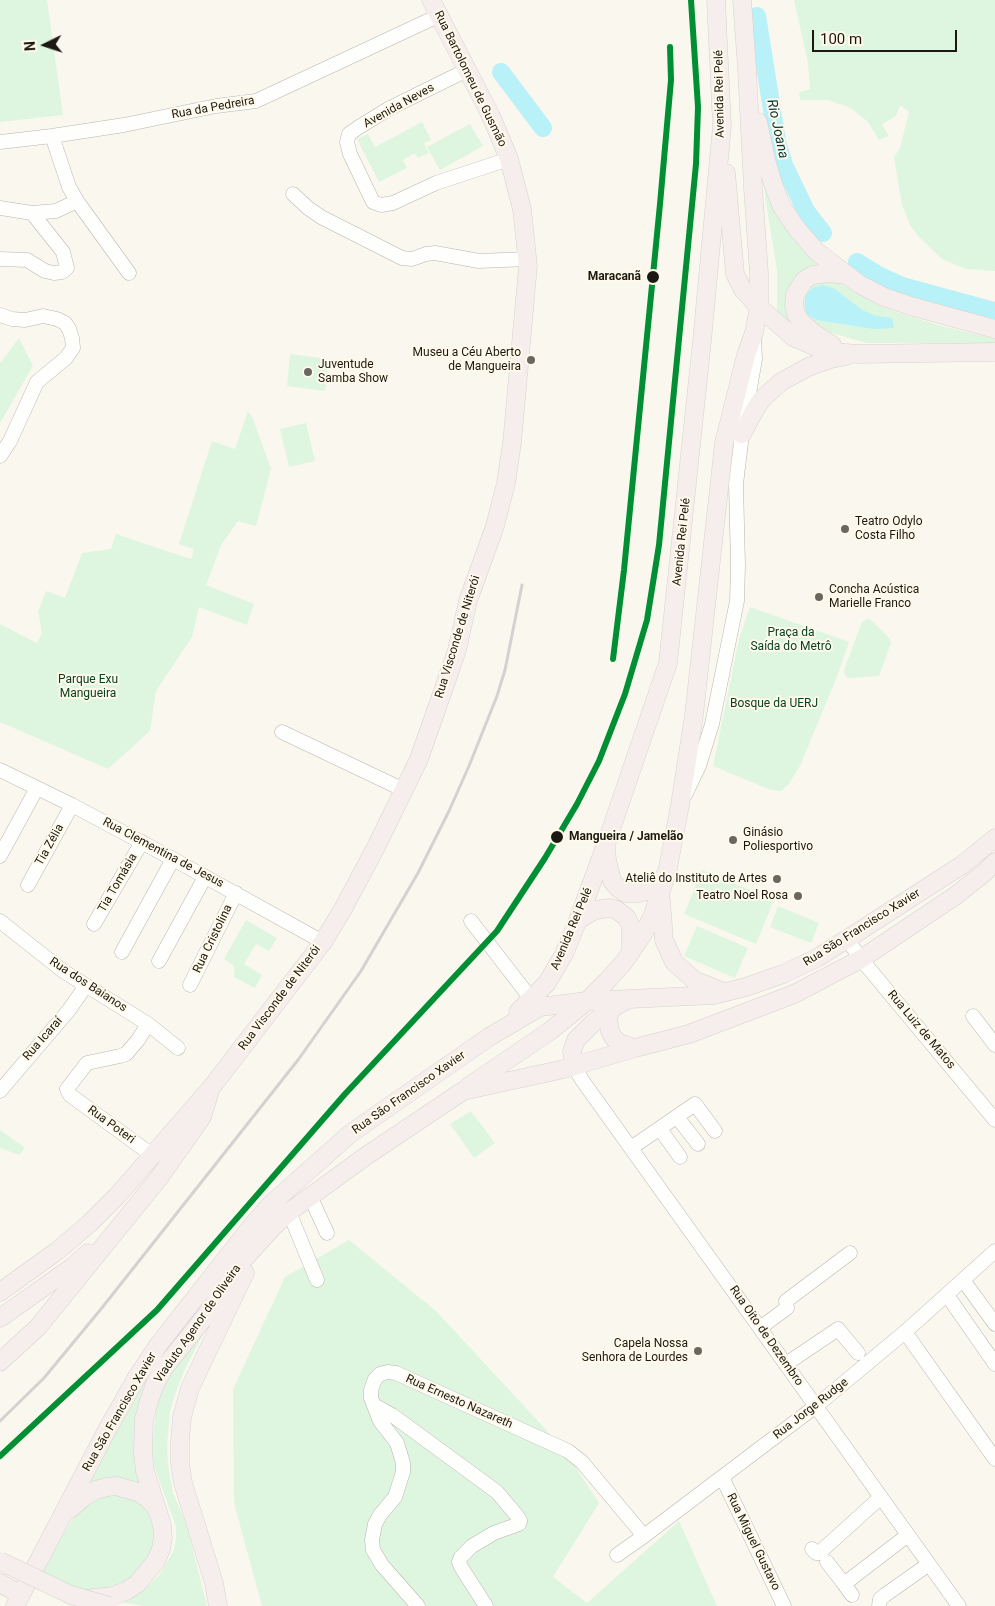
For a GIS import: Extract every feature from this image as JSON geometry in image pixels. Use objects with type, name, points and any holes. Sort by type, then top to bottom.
[{"type":"main road","name":"Avenida Rei Pelé","points":[[489,1038],[532,1000],[552,976],[564,954],[606,844],[664,676],[670,649],[722,126],[716,0]]},
{"type":"main road","points":[[463,1091],[550,1030],[587,1001],[606,981],[632,951],[652,917],[667,873],[694,715],[724,443],[737,389],[754,333],[759,307],[760,281],[742,0]]},
{"type":"main road","name":"Rua Bartolomeu de Gusmão","points":[[434,8],[491,116],[509,159]]},
{"type":"main road","points":[[747,68],[766,160],[773,184],[782,207],[797,229],[816,251],[859,284],[884,297],[995,329]]},
{"type":"main road","points":[[722,126],[735,274],[743,290],[782,328],[805,343],[832,352],[859,354],[995,352]]},
{"type":"main road","name":"Rua Visconde de Niterói","points":[[0,1292],[57,1251],[89,1224],[117,1196],[211,1088],[323,942],[376,847],[419,759],[456,650],[466,607],[496,526],[512,444],[527,259],[522,209],[509,159]]},
{"type":"main road","points":[[848,275],[830,273],[813,275],[804,280],[799,286],[794,305],[796,314],[801,322],[815,334],[838,348],[859,354]]},
{"type":"main road","points":[[742,434],[761,400],[781,382],[808,367],[831,359],[859,354]]},
{"type":"main road","name":"Rua São Francisco Xavier","points":[[18,1600],[107,1430],[142,1368],[158,1344],[271,1204],[351,1133],[489,1038],[540,1007],[587,1001],[703,996],[727,993],[795,969],[847,939],[962,865],[995,838]]},
{"type":"main road","points":[[606,844],[607,860],[612,881],[625,892],[640,893],[649,890],[658,884],[667,873]]},
{"type":"main road","name":"Rua São Francisco Xavier","points":[[259,1243],[289,1212],[310,1196],[463,1091],[574,1066],[701,1031],[794,994],[861,959],[955,896],[995,862]]},
{"type":"main road","points":[[661,894],[664,940],[674,962],[694,980],[705,986],[727,993]]},
{"type":"main road","points":[[578,920],[595,910],[610,908],[617,910],[628,918],[631,926],[632,951]]},
{"type":"main road","points":[[574,1066],[572,1058],[574,1044],[594,1022],[630,998]]},
{"type":"main road","points":[[611,1009],[608,1018],[610,1031],[619,1043],[635,1048]]},
{"type":"main road","name":"Rua Visconde de Niterói","points":[[0,1362],[38,1327],[159,1178],[202,1117],[211,1088]]},
{"type":"main road","points":[[148,1160],[159,1178]]},
{"type":"main road","points":[[0,1318],[71,1268],[118,1227]]},
{"type":"main road","points":[[218,1606],[214,1583],[183,1483],[180,1463],[182,1417],[190,1388],[259,1243]]},
{"type":"main road","name":"Viaduto Agenor de Oliveira","points":[[0,1562],[25,1578],[58,1592],[81,1599],[96,1599],[113,1596],[137,1584],[156,1561],[163,1538],[162,1525],[145,1471],[143,1453],[144,1418],[149,1401],[155,1384],[164,1368],[207,1314],[243,1260],[259,1243]]},
{"type":"main road","points":[[59,1523],[72,1507],[85,1496],[107,1486],[126,1487],[138,1492],[158,1509]]},
{"type":"main road","name":"Viaduto Agenor de Oliveira","points":[[0,1562],[71,1595],[111,1606]]},
{"type":"main road","points":[[0,1583],[18,1600]]},
{"type":"street","name":"Rua da Pedreira","points":[[0,142],[124,125],[216,106],[256,101],[434,8]]},
{"type":"street","name":"Avenida Neves","points":[[467,70],[390,108],[358,127],[349,134],[347,142],[350,154],[373,202],[381,205],[393,203],[436,183],[509,159]]},
{"type":"street","points":[[52,136],[76,201],[129,273]]},
{"type":"street","points":[[293,194],[321,218],[402,258],[412,259],[435,253],[479,261],[527,259]]},
{"type":"street","points":[[0,208],[32,213],[56,211],[76,201]]},
{"type":"street","points":[[0,259],[27,260],[54,274],[62,272],[67,268],[63,252],[32,213]]},
{"type":"street","points":[[0,315],[12,319],[25,320],[43,316],[57,319],[65,323],[69,329],[74,348],[66,358],[37,382],[10,441],[0,456]]},
{"type":"street","points":[[680,805],[699,766],[712,724],[736,607],[738,566],[736,484],[742,434],[755,359],[754,333]]},
{"type":"street","points":[[282,732],[404,790]]},
{"type":"street","name":"Rua Clementina de Jesus","points":[[2,774],[72,805],[236,892],[323,942]]},
{"type":"street","points":[[0,856],[37,788]]},
{"type":"street","name":"Tia Zélia","points":[[28,885],[72,805]]},
{"type":"street","name":"Tia Tomásia","points":[[94,924],[142,842]]},
{"type":"street","points":[[122,952],[173,859]]},
{"type":"street","points":[[159,961],[205,877]]},
{"type":"street","name":"Rua Cristolina","points":[[190,985],[236,892]]},
{"type":"street","name":"Rua dos Baianos","points":[[0,921],[62,971],[148,1024],[178,1048]]},
{"type":"street","points":[[471,921],[532,1000]]},
{"type":"street","name":"Rua Luiz de Matos","points":[[847,939],[861,959],[995,1120]]},
{"type":"street","name":"Rua Icaraí","points":[[0,1091],[69,1010],[85,986]]},
{"type":"street","points":[[973,1016],[995,1045]]},
{"type":"street","name":"Rua Poteri","points":[[148,1024],[126,1054],[87,1063],[67,1088],[70,1095],[148,1160]]},
{"type":"street","name":"Rua Oito de Dezembro","points":[[574,1066],[577,1073],[959,1606]]},
{"type":"street","points":[[631,1148],[696,1104],[715,1131]]},
{"type":"street","points":[[677,1117],[698,1144]]},
{"type":"street","points":[[660,1129],[680,1157]]},
{"type":"street","points":[[310,1196],[327,1233]]},
{"type":"street","points":[[289,1212],[317,1280]]},
{"type":"street","name":"Rua Jorge Rudge","points":[[617,1555],[816,1406],[905,1332],[995,1251]]},
{"type":"street","points":[[760,1328],[787,1308],[786,1301],[850,1253]]},
{"type":"street","points":[[963,1280],[995,1324]]},
{"type":"street","points":[[947,1295],[995,1364]]},
{"type":"street","points":[[786,1364],[838,1329],[858,1353]]},
{"type":"street","points":[[905,1332],[995,1459]]},
{"type":"street","name":"Rua Ernesto Nazareth","points":[[418,1606],[382,1565],[373,1550],[372,1540],[376,1524],[394,1497],[403,1472],[404,1462],[397,1443],[380,1421],[371,1398],[371,1390],[375,1378],[380,1374],[396,1373],[560,1447],[582,1462],[644,1536]]},
{"type":"street","points":[[374,1405],[392,1415],[497,1492],[518,1517],[519,1524],[494,1533],[472,1546],[461,1557],[459,1562],[460,1567],[486,1606]]},
{"type":"street","name":"Rua Miguel Gustavo","points":[[722,1477],[784,1606]]},
{"type":"street","points":[[812,1549],[819,1553],[881,1498]]},
{"type":"street","points":[[827,1562],[848,1590],[908,1535]]},
{"type":"street","points":[[879,1606],[880,1599],[929,1564]]},
{"type":"green space","points":[[0,0],[47,0],[63,115],[0,122]]},
{"type":"green space","points":[[794,0],[995,0],[995,271],[966,269],[942,259],[918,236],[910,225],[902,205],[894,157],[900,148],[909,112],[900,105],[896,116],[882,124],[889,136],[879,140],[868,122],[851,108],[828,100],[800,100],[799,92],[810,89],[808,63]]},
{"type":"green space","points":[[422,122],[431,140],[424,143],[429,153],[418,158],[415,153],[403,160],[407,168],[379,182],[357,139],[368,134],[375,147]]},
{"type":"green space","points":[[470,124],[483,146],[440,170],[427,147]]},
{"type":"green space","points":[[763,174],[827,268],[797,283],[806,337],[777,314],[777,270]]},
{"type":"green space","points":[[815,281],[839,281],[874,303],[893,311],[938,325],[995,339],[995,343],[867,343],[828,332],[807,318],[802,309],[801,301]]},
{"type":"green space","points":[[19,338],[33,366],[0,423],[0,363]]},
{"type":"green space","name":"Juventude Samba Show","points":[[290,354],[329,359],[325,391],[287,386]]},
{"type":"green space","name":"Parque Exu Mangueira","points":[[248,411],[253,419],[271,469],[256,526],[238,521],[221,545],[206,585],[254,604],[247,625],[199,607],[192,637],[156,691],[150,731],[108,769],[0,722],[0,624],[37,643],[42,633],[38,611],[46,591],[65,598],[82,553],[111,549],[116,534],[191,559],[194,549],[179,544],[212,441],[235,449]]},
{"type":"green space","points":[[306,423],[315,461],[289,467],[280,429]]},
{"type":"green space","name":"Bosque da UERJ","points":[[750,607],[849,642],[838,674],[800,766],[788,785],[781,791],[771,790],[713,766],[739,639]]},
{"type":"green space","points":[[869,618],[890,639],[891,643],[879,676],[849,678],[845,676],[844,670],[862,622]]},
{"type":"green space","points":[[702,870],[774,900],[756,944],[684,914]]},
{"type":"green space","points":[[778,906],[819,923],[811,943],[770,927]]},
{"type":"green space","points":[[246,920],[277,938],[269,951],[256,944],[244,964],[262,975],[255,988],[234,977],[234,966],[224,959]]},
{"type":"green space","points":[[697,926],[748,948],[735,978],[684,956]]},
{"type":"green space","points":[[471,1111],[495,1143],[474,1158],[450,1124]]},
{"type":"green space","points":[[0,1130],[25,1148],[19,1155],[0,1148]]},
{"type":"green space","points":[[349,1240],[436,1311],[563,1448],[599,1503],[553,1577],[587,1603],[679,1521],[717,1606],[262,1606],[234,1503],[233,1389],[285,1277]]},
{"type":"green space","points":[[207,1300],[156,1370],[145,1489],[139,1484],[125,1480],[85,1488],[143,1385],[186,1324]]},
{"type":"green space","points":[[209,1323],[185,1369],[174,1397],[170,1412],[167,1446],[173,1493],[187,1526],[207,1606],[143,1606],[121,1602],[148,1586],[159,1575],[173,1552],[176,1527],[154,1466],[152,1453],[155,1415],[164,1385],[174,1368]]},
{"type":"green space","points":[[113,1492],[143,1502],[157,1525],[155,1550],[127,1585],[88,1595],[40,1574],[73,1518],[87,1501]]},
{"type":"water","points":[[823,285],[835,289],[862,310],[876,316],[892,318],[894,328],[874,329],[816,320],[807,314],[805,297],[812,288]]},
{"type":"waterway","name":"Rio Joana","points":[[757,16],[777,141],[784,165],[806,211],[823,233]]},
{"type":"waterway","points":[[501,72],[543,128]]},
{"type":"waterway","name":"Rio Joana","points":[[857,262],[878,275],[902,286],[994,311]]},
{"type":"railway","points":[[0,1421],[44,1378],[101,1309],[298,1060],[361,971],[418,873],[469,766],[497,696],[505,670],[522,585]]},
{"type":"transit line","points":[[0,1456],[157,1310],[345,1094],[497,931],[545,858],[577,804],[599,761],[625,694],[647,620],[659,545],[696,164],[698,107],[691,0]]},
{"type":"transit line","points":[[613,659],[624,570],[660,204],[671,80],[670,47]]},
{"type":"place","name":"Maracanã","points":[[653,277]]},
{"type":"place","name":"Museu a Céu Aberto de Mangueira","points":[[531,360]]},
{"type":"place","name":"Juventude Samba Show","points":[[308,372]]},
{"type":"place","name":"Teatro Odylo Costa Filho","points":[[845,529]]},
{"type":"place","name":"Concha Acústica Marielle Franco","points":[[819,597]]},
{"type":"place","name":"Mangueira / Jamelão","points":[[557,837]]},
{"type":"place","name":"Ginásio Poliesportivo","points":[[733,840]]},
{"type":"place","name":"Ateliê do Instituto de Artes","points":[[777,879]]},
{"type":"place","name":"Teatro Noel Rosa","points":[[798,896]]},
{"type":"place","name":"Capela Nossa Senhora de Lourdes","points":[[698,1351]]},
{"type":"park label","name":"Praça da Saída do Metrô","points":[[791,640]]}]
